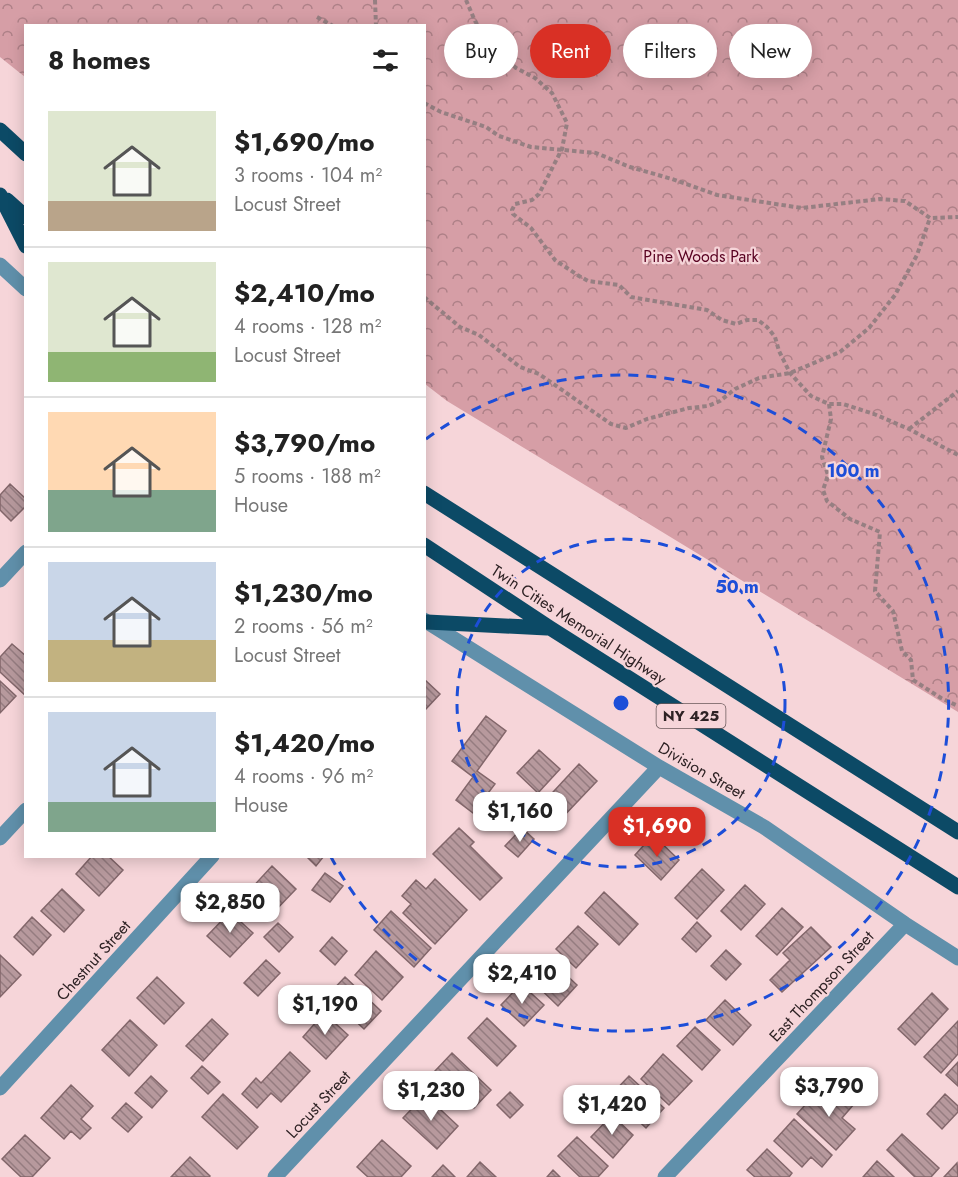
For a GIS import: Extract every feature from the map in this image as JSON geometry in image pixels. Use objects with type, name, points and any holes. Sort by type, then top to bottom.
[{"type":"main road","points":[[0,130],[24,152]]},
{"type":"main road","points":[[0,194],[24,215]]},
{"type":"main road","points":[[0,194],[24,242]]},
{"type":"main road","name":"Twin Cities Memorial Highway","points":[[426,494],[958,832]]},
{"type":"main road","name":"Twin Cities Memorial Highway","points":[[426,546],[550,628],[958,887]]},
{"type":"main road","points":[[426,622],[550,628]]},
{"type":"street","points":[[0,265],[24,287]]},
{"type":"street","points":[[0,580],[24,554]]},
{"type":"street","name":"Division Street","points":[[426,623],[659,767],[764,827],[958,958]]},
{"type":"street","name":"Locust Street","points":[[275,1177],[659,767]]},
{"type":"street","points":[[0,838],[24,812]]},
{"type":"street","name":"Chestnut Street","points":[[0,1088],[210,858]]},
{"type":"street","name":"East Thompson Street","points":[[665,1177],[905,924]]},
{"type":"path","points":[[375,0],[376,24]]},
{"type":"path","points":[[466,0],[488,42],[516,68],[535,78],[552,93],[567,123],[562,149],[538,194],[532,200],[515,204],[512,210],[513,214],[531,228],[555,260],[588,281],[619,285],[631,297],[707,310],[722,320],[736,324],[747,320],[758,320],[775,337],[790,373],[811,396],[829,404],[843,404],[909,429],[958,455]]},
{"type":"path","points":[[317,17],[329,24]]},
{"type":"path","points":[[426,104],[441,112],[486,127],[499,136],[531,147],[596,153],[630,167],[717,195],[802,208],[880,200],[905,201],[930,218],[958,217]]},
{"type":"path","points":[[426,299],[460,327],[479,335],[520,367],[539,374],[611,424],[626,428],[679,410],[708,406],[720,401],[735,389],[759,378],[790,373],[840,352],[869,328],[895,295],[917,255],[930,218]]},
{"type":"path","points":[[909,429],[958,391]]},
{"type":"path","points":[[829,404],[831,419],[822,457],[828,475],[823,490],[827,501],[850,519],[880,532],[875,591],[893,611],[902,651],[911,660],[913,680],[958,706]]},
{"type":"green space","name":"Pine Woods Park","points":[[0,0],[958,0],[958,712],[447,401],[426,385],[426,24],[24,24],[24,76],[0,57]]},
{"type":"building","points":[[10,484],[24,497],[24,508],[11,521],[0,510],[0,495]]},
{"type":"building","points":[[12,644],[24,654],[24,694],[0,672],[0,657]]},
{"type":"building","points":[[0,681],[16,696],[0,713]]},
{"type":"building","points":[[426,681],[440,694],[426,709]]},
{"type":"building","points":[[486,716],[506,731],[477,771],[495,784],[473,813],[456,800],[473,777],[452,761]]},
{"type":"building","points":[[539,750],[560,769],[538,793],[517,773]]},
{"type":"building","points":[[579,764],[597,781],[560,820],[542,804]]},
{"type":"building","points":[[459,828],[474,842],[470,846],[502,878],[480,900],[433,854]]},
{"type":"building","points":[[522,828],[534,839],[518,857],[505,846]]},
{"type":"building","points":[[653,835],[679,860],[661,880],[635,855]]},
{"type":"building","points":[[90,858],[110,858],[123,870],[99,896],[76,874]]},
{"type":"building","points":[[308,858],[322,858],[316,866]]},
{"type":"building","points":[[272,866],[296,889],[272,914],[248,892]]},
{"type":"building","points":[[702,869],[724,890],[697,919],[675,898]]},
{"type":"building","points":[[325,873],[343,886],[330,902],[312,890]]},
{"type":"building","points":[[435,879],[467,910],[435,944],[403,913],[411,904],[402,896],[416,880],[426,889]]},
{"type":"building","points":[[745,885],[765,904],[741,930],[721,911]]},
{"type":"building","points":[[62,889],[84,910],[64,932],[41,911]]},
{"type":"building","points":[[604,892],[638,924],[619,945],[585,913]]},
{"type":"building","points":[[782,908],[803,927],[777,955],[756,936]]},
{"type":"building","points":[[391,911],[431,948],[414,967],[374,930]]},
{"type":"building","points":[[230,912],[253,933],[230,957],[207,936]]},
{"type":"building","points":[[32,917],[51,935],[33,955],[14,937]]},
{"type":"building","points":[[697,922],[711,936],[696,952],[682,939]]},
{"type":"building","points":[[278,923],[293,937],[279,952],[264,937]]},
{"type":"building","points":[[578,926],[598,944],[576,968],[556,949]]},
{"type":"building","points":[[811,927],[831,947],[782,992],[770,980],[790,960],[783,953]]},
{"type":"building","points":[[332,937],[347,951],[335,965],[320,951]]},
{"type":"building","points":[[726,950],[741,964],[726,980],[711,966]]},
{"type":"building","points":[[376,951],[403,977],[382,1000],[355,975]]},
{"type":"building","points":[[0,955],[21,975],[0,997]]},
{"type":"building","points":[[547,957],[577,985],[558,1006],[528,977]]},
{"type":"building","points":[[266,960],[280,973],[258,996],[244,983]]},
{"type":"building","points":[[157,977],[184,1003],[164,1024],[137,998]]},
{"type":"building","points":[[345,977],[381,1011],[364,1029],[328,995]]},
{"type":"building","points":[[521,984],[544,1005],[524,1026],[501,1005]]},
{"type":"building","points":[[932,993],[948,1009],[915,1045],[898,1029]]},
{"type":"building","points":[[725,1000],[751,1025],[733,1045],[706,1020]]},
{"type":"building","points":[[324,1013],[348,1035],[326,1059],[303,1037]]},
{"type":"building","points":[[487,1018],[516,1046],[497,1066],[468,1038]]},
{"type":"building","points":[[212,1019],[228,1034],[203,1061],[186,1046]]},
{"type":"building","points":[[130,1020],[157,1045],[129,1076],[102,1050]]},
{"type":"building","points":[[958,1021],[958,1054],[941,1073],[924,1057]]},
{"type":"building","points":[[695,1027],[720,1050],[702,1070],[677,1046]]},
{"type":"building","points":[[290,1052],[310,1071],[281,1102],[271,1093],[257,1108],[242,1094],[256,1078],[261,1083]]},
{"type":"building","points":[[452,1053],[491,1090],[474,1108],[435,1071]]},
{"type":"building","points":[[663,1054],[692,1081],[669,1105],[641,1079]]},
{"type":"building","points":[[958,1062],[958,1086],[946,1075]]},
{"type":"building","points":[[202,1066],[220,1082],[208,1094],[191,1078]]},
{"type":"building","points":[[151,1076],[167,1091],[152,1108],[135,1093]]},
{"type":"building","points":[[629,1076],[664,1108],[646,1128],[611,1095]]},
{"type":"building","points":[[71,1085],[93,1106],[81,1119],[91,1128],[80,1139],[71,1131],[64,1139],[41,1118]]},
{"type":"building","points":[[839,1090],[854,1104],[842,1118],[855,1129],[836,1150],[797,1114],[816,1093],[826,1103]]},
{"type":"building","points":[[510,1092],[523,1105],[510,1118],[497,1105]]},
{"type":"building","points":[[223,1094],[258,1127],[237,1149],[202,1117]]},
{"type":"building","points":[[945,1094],[958,1106],[958,1112],[942,1129],[927,1114]]},
{"type":"building","points":[[425,1095],[458,1126],[437,1149],[403,1118]]},
{"type":"building","points":[[126,1103],[142,1117],[128,1132],[112,1118]]},
{"type":"building","points":[[612,1115],[633,1135],[613,1158],[591,1137]]},
{"type":"building","points":[[794,1119],[832,1155],[822,1167],[811,1157],[802,1167],[774,1141]]},
{"type":"building","points":[[902,1134],[939,1168],[931,1177],[915,1177],[887,1150]]},
{"type":"building","points":[[25,1135],[50,1158],[32,1177],[21,1177],[2,1159]]},
{"type":"building","points":[[577,1137],[608,1166],[598,1177],[580,1177],[558,1156]]},
{"type":"building","points":[[382,1140],[411,1166],[401,1177],[368,1177],[357,1167]]},
{"type":"building","points":[[767,1149],[792,1173],[789,1177],[755,1177],[747,1170]]},
{"type":"building","points":[[190,1157],[210,1176],[171,1177]]},
{"type":"building","points":[[877,1161],[894,1177],[863,1177]]},
{"type":"building","points":[[480,1162],[496,1177],[467,1177]]},
{"type":"building","points":[[957,1163],[958,1177],[944,1177]]},
{"type":"building","points":[[443,1165],[455,1177],[432,1177]]},
{"type":"building","points":[[553,1170],[560,1177],[547,1177]]}]
